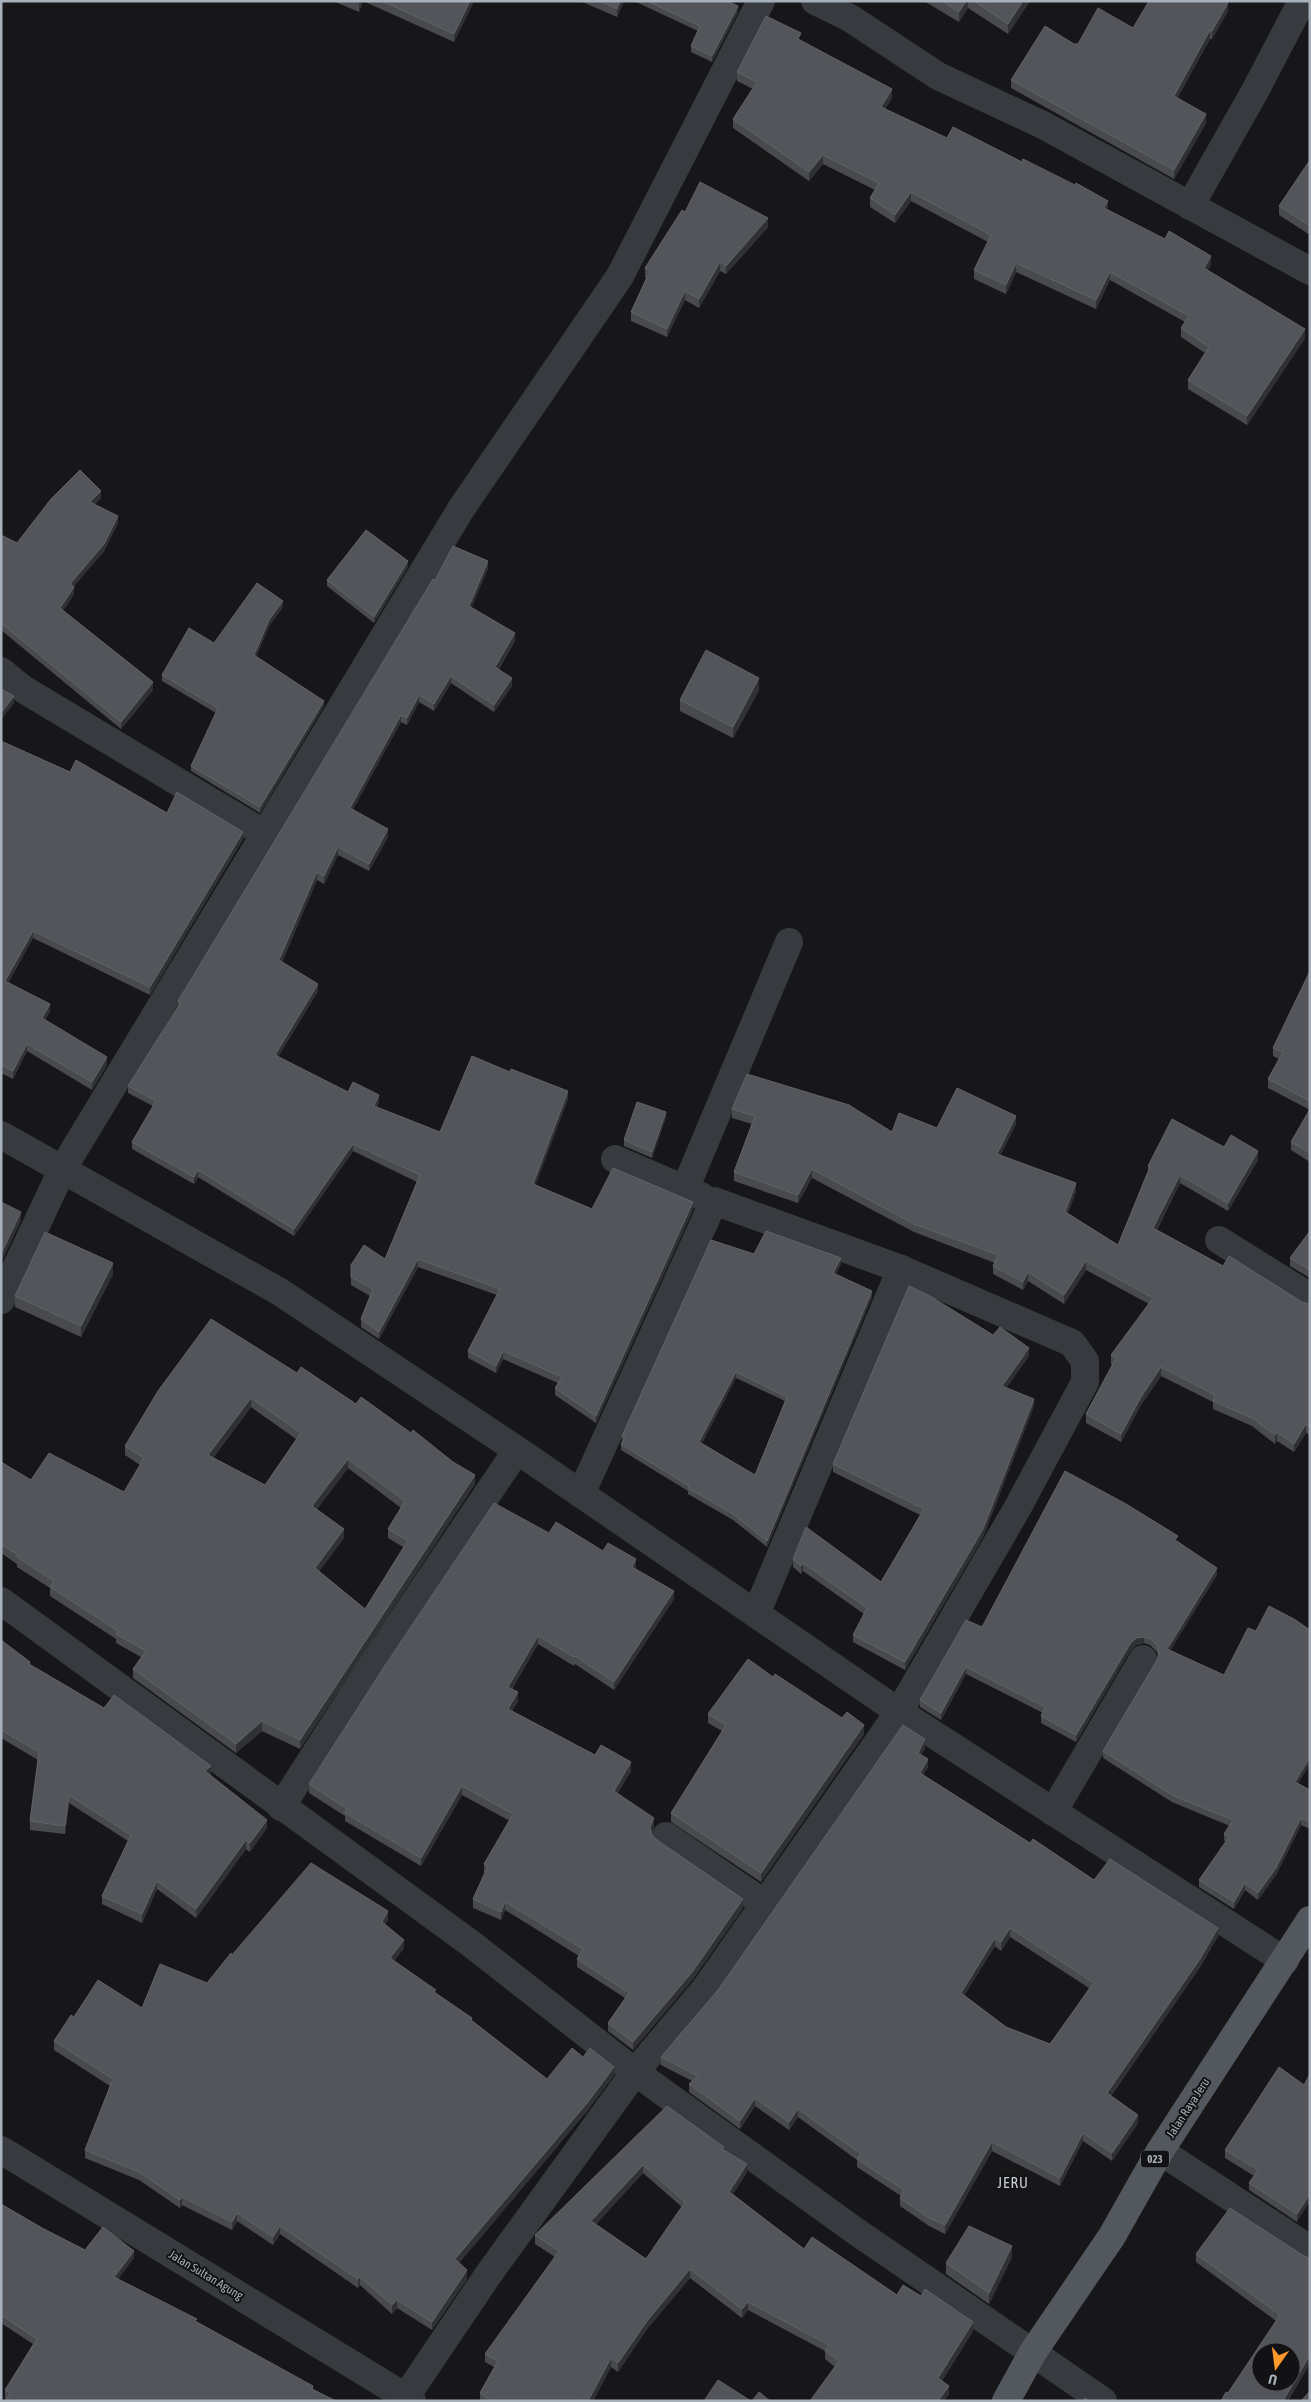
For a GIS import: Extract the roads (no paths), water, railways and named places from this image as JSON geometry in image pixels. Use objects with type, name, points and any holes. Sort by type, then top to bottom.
[{"type":"main road","name":"Jalan Raya Jeru","points":[[1006,2401],[1033,2352],[1112,2236],[1160,2151],[1310,1920]]},
{"type":"street","points":[[1,1300],[62,1170],[265,834],[461,510],[620,276],[761,1]]},
{"type":"street","points":[[815,1],[850,18],[938,76],[1043,125],[1310,271]]},
{"type":"street","points":[[1190,206],[1255,91],[1302,1]]},
{"type":"street","points":[[1,671],[23,689],[265,834]]},
{"type":"street","points":[[685,1189],[789,942]]},
{"type":"street","points":[[1,1135],[280,1292],[518,1450],[899,1712],[1285,1961]]},
{"type":"street","points":[[407,2399],[488,2275],[635,2072],[705,1989],[899,1712],[1018,1507],[1085,1382],[1085,1361],[1072,1343],[900,1269],[714,1201],[615,1159]]},
{"type":"street","points":[[581,1494],[714,1201]]},
{"type":"street","points":[[1219,1240],[1310,1297]]},
{"type":"street","points":[[756,1614],[900,1269]]},
{"type":"street","points":[[281,1807],[371,1667],[518,1450]]},
{"type":"street","points":[[1,1601],[470,1943],[635,2072],[854,2230],[1103,2401]]},
{"type":"street","points":[[1053,1812],[1143,1659]]},
{"type":"street","points":[[666,1836],[765,1904]]},
{"type":"street","name":"Jalan Sultan Agung","points":[[1,2150],[407,2399]]},
{"type":"street","points":[[1160,2151],[1310,2249]]},
{"type":"district","name":"JERU","points":[[1013,2183]]}]
